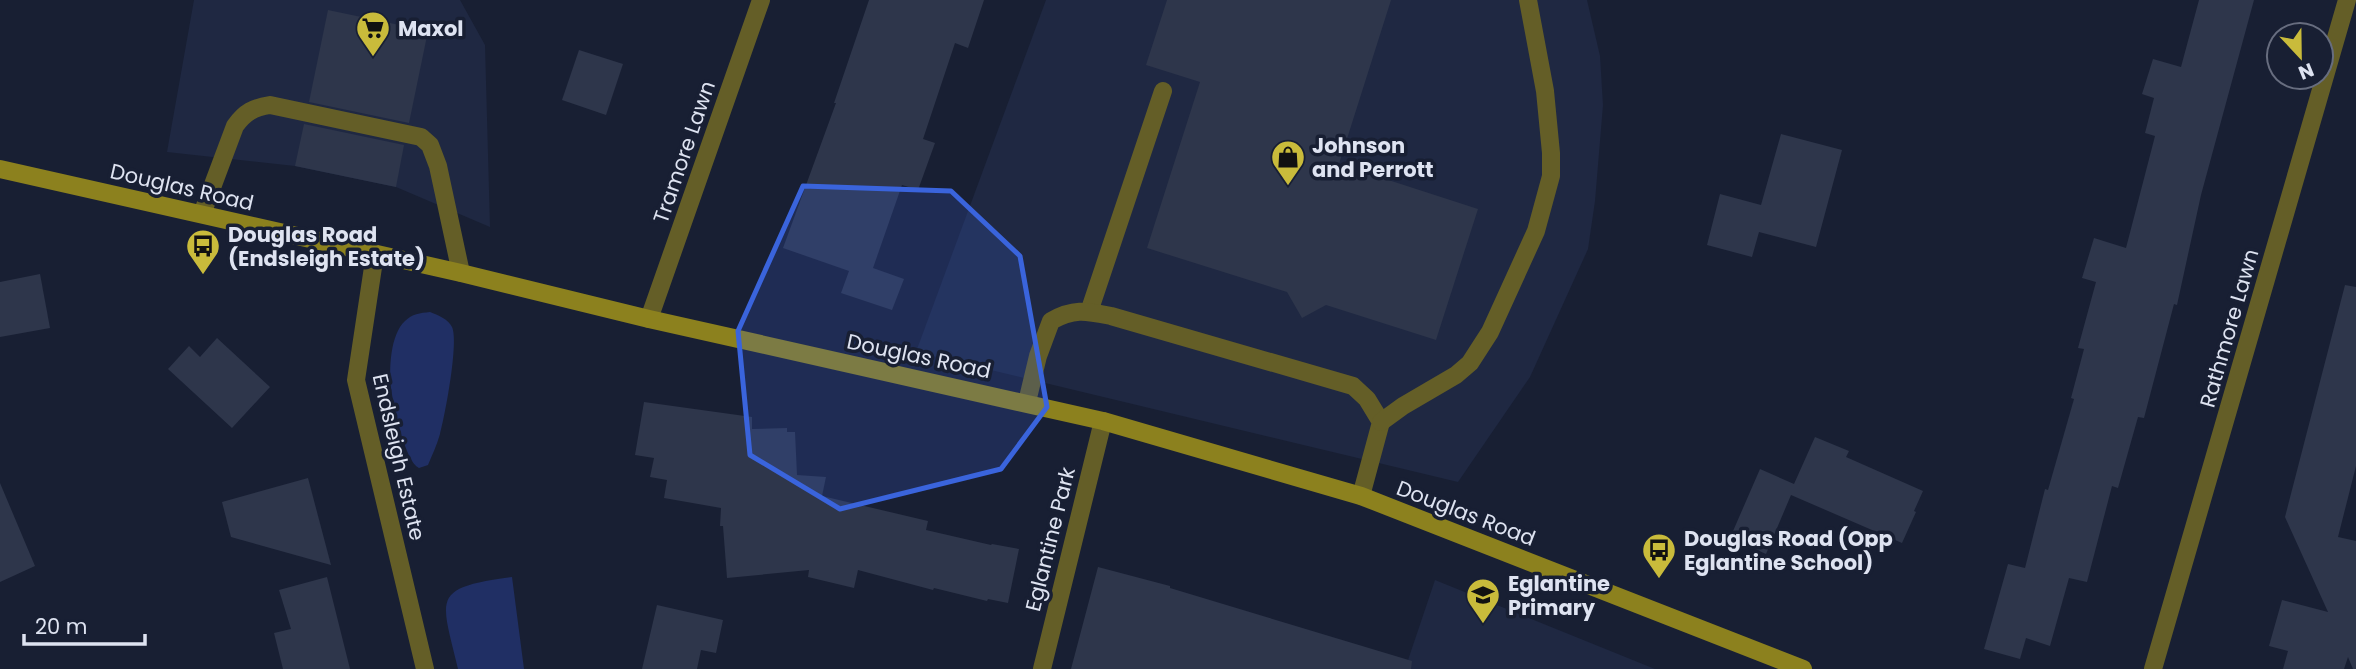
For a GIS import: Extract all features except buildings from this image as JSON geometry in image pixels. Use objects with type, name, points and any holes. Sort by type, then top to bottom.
[{"type":"main road","name":"Douglas Road","points":[[0,169],[1103,421],[1361,495],[1803,669]]},
{"type":"street","name":"Tramore Lawn","points":[[649,319],[761,0]]},
{"type":"street","points":[[1361,495],[1381,422],[1456,375],[1470,363],[1490,332],[1536,231],[1551,176],[1551,153],[1545,91],[1528,0]]},
{"type":"street","name":"Rathmore Lawn","points":[[2153,669],[2347,0]]},
{"type":"street","points":[[1089,312],[1163,91]]},
{"type":"street","points":[[202,214],[235,126],[244,114],[256,107],[270,105],[421,137],[430,145],[438,166],[461,273]]},
{"type":"street","name":"Endsleigh Estate","points":[[375,254],[356,380],[425,669]]},
{"type":"street","points":[[1027,402],[1038,356],[1051,321],[1067,313],[1089,312],[1353,386],[1367,399],[1381,422]]},
{"type":"street","name":"Eglantine Park","points":[[1042,669],[1103,421]]},
{"type":"highlighted area","points":[[803,186],[951,191],[1020,256],[1047,407],[1001,469],[840,509],[750,455],[738,331]]},
{"type":"shaded area","points":[[194,0],[460,0],[485,45],[490,227],[396,187],[295,166],[167,152]]},
{"type":"shaded area","points":[[1046,0],[1587,0],[1600,56],[1603,105],[1588,249],[1530,377],[1458,482],[916,352]]},
{"type":"shaded area","points":[[430,312],[452,327],[453,363],[440,434],[428,465],[419,468],[409,455],[400,432],[391,388],[391,362],[393,343],[400,327],[410,317]]},
{"type":"shaded area","points":[[512,577],[524,669],[458,669],[448,626],[448,600],[454,592],[467,586]]},
{"type":"shaded area","name":"Eglantine Primary","points":[[1435,580],[1655,669],[1405,669]]},
{"type":"place","name":"Maxol","points":[[373,58]]},
{"type":"place","name":"Johnson and Perrott","points":[[1288,187]]},
{"type":"place","name":"Douglas Road (Endsleigh Estate)","points":[[203,276]]},
{"type":"place","name":"Douglas Road (Opp Eglantine School)","points":[[1659,580]]},
{"type":"place","name":"Eglantine Primary","points":[[1483,625]]}]
